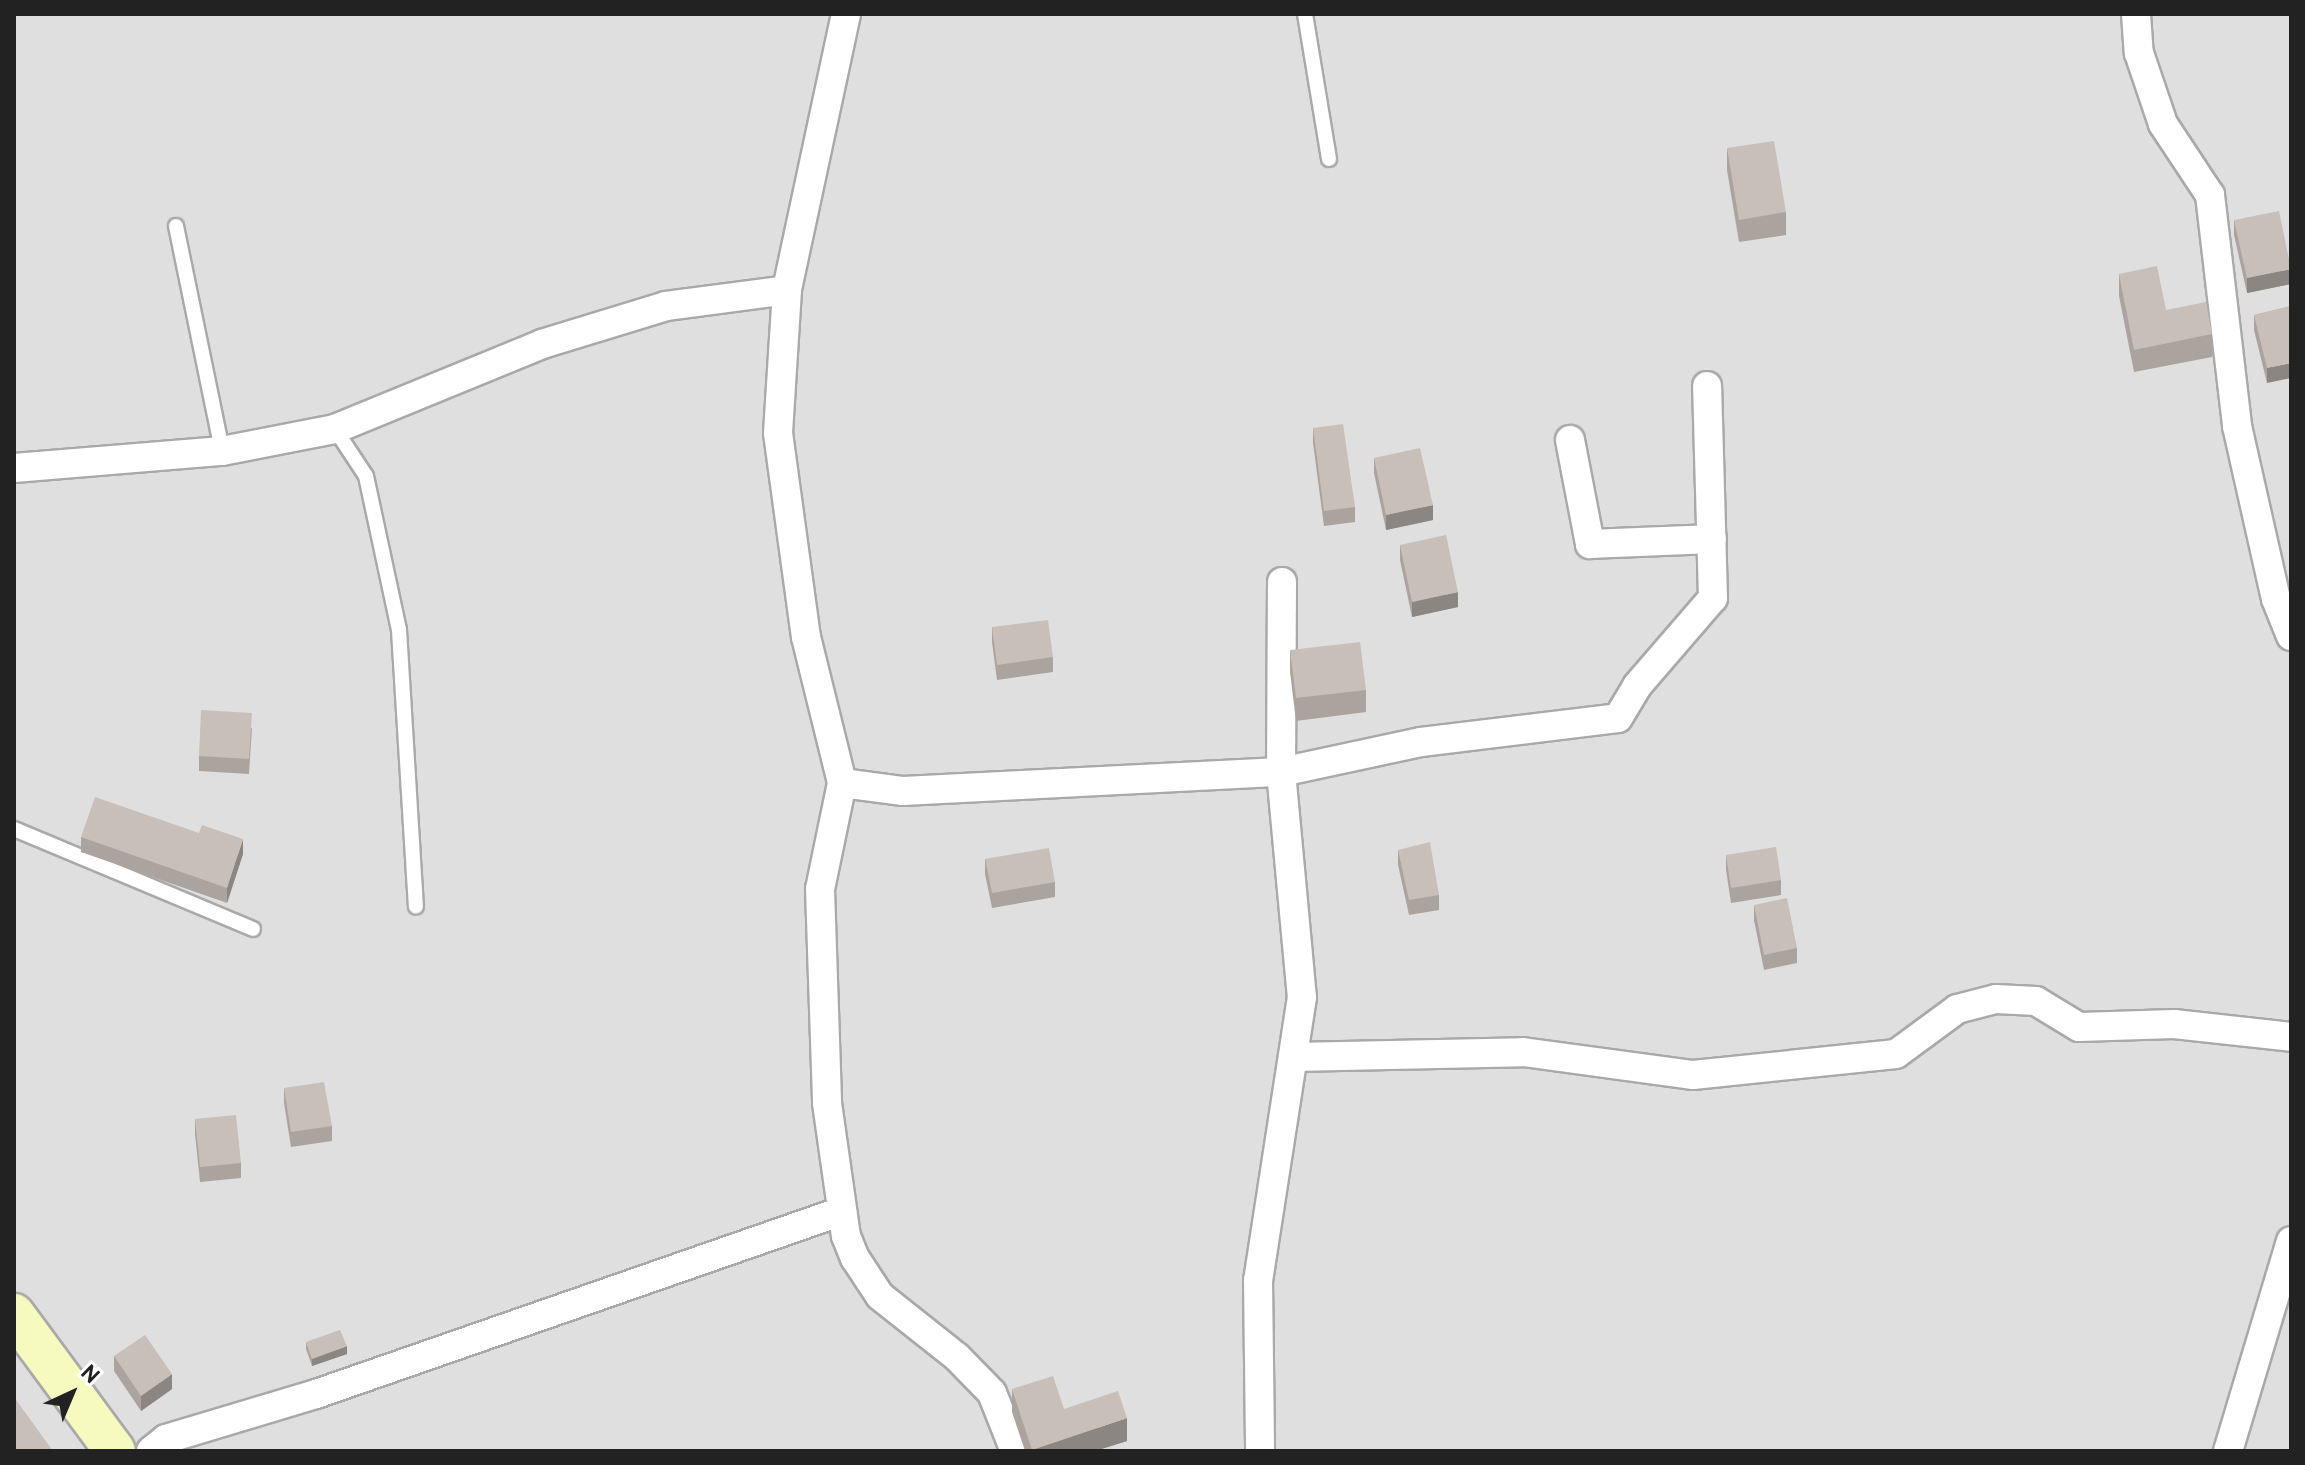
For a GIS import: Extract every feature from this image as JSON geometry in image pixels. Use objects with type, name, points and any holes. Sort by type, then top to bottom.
[{"type":"main road","points":[[14,1314],[115,1451]]},
{"type":"street","points":[[846,14],[787,290],[778,433],[806,637],[842,783],[820,889],[827,1103],[842,1211],[855,1258],[880,1296],[957,1357],[992,1393],[1015,1451]]},
{"type":"street","points":[[2136,14],[2139,53],[2163,124],[2210,195],[2237,426],[2276,599],[2291,636]]},
{"type":"street","points":[[14,468],[222,451],[335,429],[542,344],[652,310],[787,290]]},
{"type":"street","points":[[842,783],[903,791],[1281,772],[1421,742],[1618,718],[1637,686],[1713,598],[1707,386]]},
{"type":"street","points":[[1570,440],[1590,544],[1712,539]]},
{"type":"street","points":[[1260,1451],[1258,1280],[1302,997],[1281,772],[1282,582]]},
{"type":"street","points":[[1293,1057],[1523,1052],[1693,1075],[1896,1054],[1957,1009],[1996,999],[2036,1001],[2079,1027],[2174,1024],[2291,1037]]},
{"type":"street","points":[[151,1451],[166,1439],[316,1394],[842,1211]]},
{"type":"street","points":[[2228,1451],[2291,1241]]},
{"type":"lane","points":[[1305,14],[1329,159]]},
{"type":"lane","points":[[176,226],[222,451]]},
{"type":"lane","points":[[335,429],[366,476],[399,630],[416,906]]},
{"type":"lane","points":[[14,829],[253,929]]},
{"type":"shaded area","points":[[14,14],[2291,14],[2291,1451],[14,1451]]},
{"type":"building","points":[[1774,141],[1786,212],[1739,220],[1727,148]]},
{"type":"building","points":[[2279,211],[2291,269],[2247,278],[2234,220]]},
{"type":"building","points":[[2157,266],[2166,310],[2206,302],[2212,334],[2134,350],[2119,274]]},
{"type":"building","points":[[2291,306],[2291,363],[2267,368],[2254,315]]},
{"type":"building","points":[[1343,424],[1355,507],[1324,511],[1313,428]]},
{"type":"building","points":[[1420,448],[1433,505],[1386,515],[1374,458]]},
{"type":"building","points":[[1446,535],[1458,592],[1412,602],[1400,545]]},
{"type":"building","points":[[1048,620],[1053,657],[997,665],[992,627]]},
{"type":"building","points":[[1360,642],[1366,690],[1296,698],[1290,650]]},
{"type":"building","points":[[201,710],[252,713],[249,759],[199,756]]},
{"type":"building","points":[[95,797],[199,833],[202,825],[243,839],[227,888],[81,837]]},
{"type":"building","points":[[1430,842],[1439,895],[1409,900],[1398,850]]},
{"type":"building","points":[[1776,847],[1781,880],[1731,888],[1726,855]]},
{"type":"building","points":[[1049,848],[1055,882],[992,893],[985,859]]},
{"type":"building","points":[[1787,898],[1797,948],[1764,955],[1754,905]]},
{"type":"building","points":[[324,1082],[332,1126],[291,1132],[284,1088]]},
{"type":"building","points":[[236,1115],[241,1163],[200,1167],[195,1119]]},
{"type":"building","points":[[340,1330],[347,1346],[312,1359],[306,1342]]},
{"type":"building","points":[[145,1335],[172,1374],[141,1396],[114,1356]]},
{"type":"building","points":[[1053,1376],[1064,1409],[1118,1391],[1127,1418],[1032,1450],[1012,1389]]},
{"type":"building","points":[[14,1397],[53,1451],[14,1451]]}]
